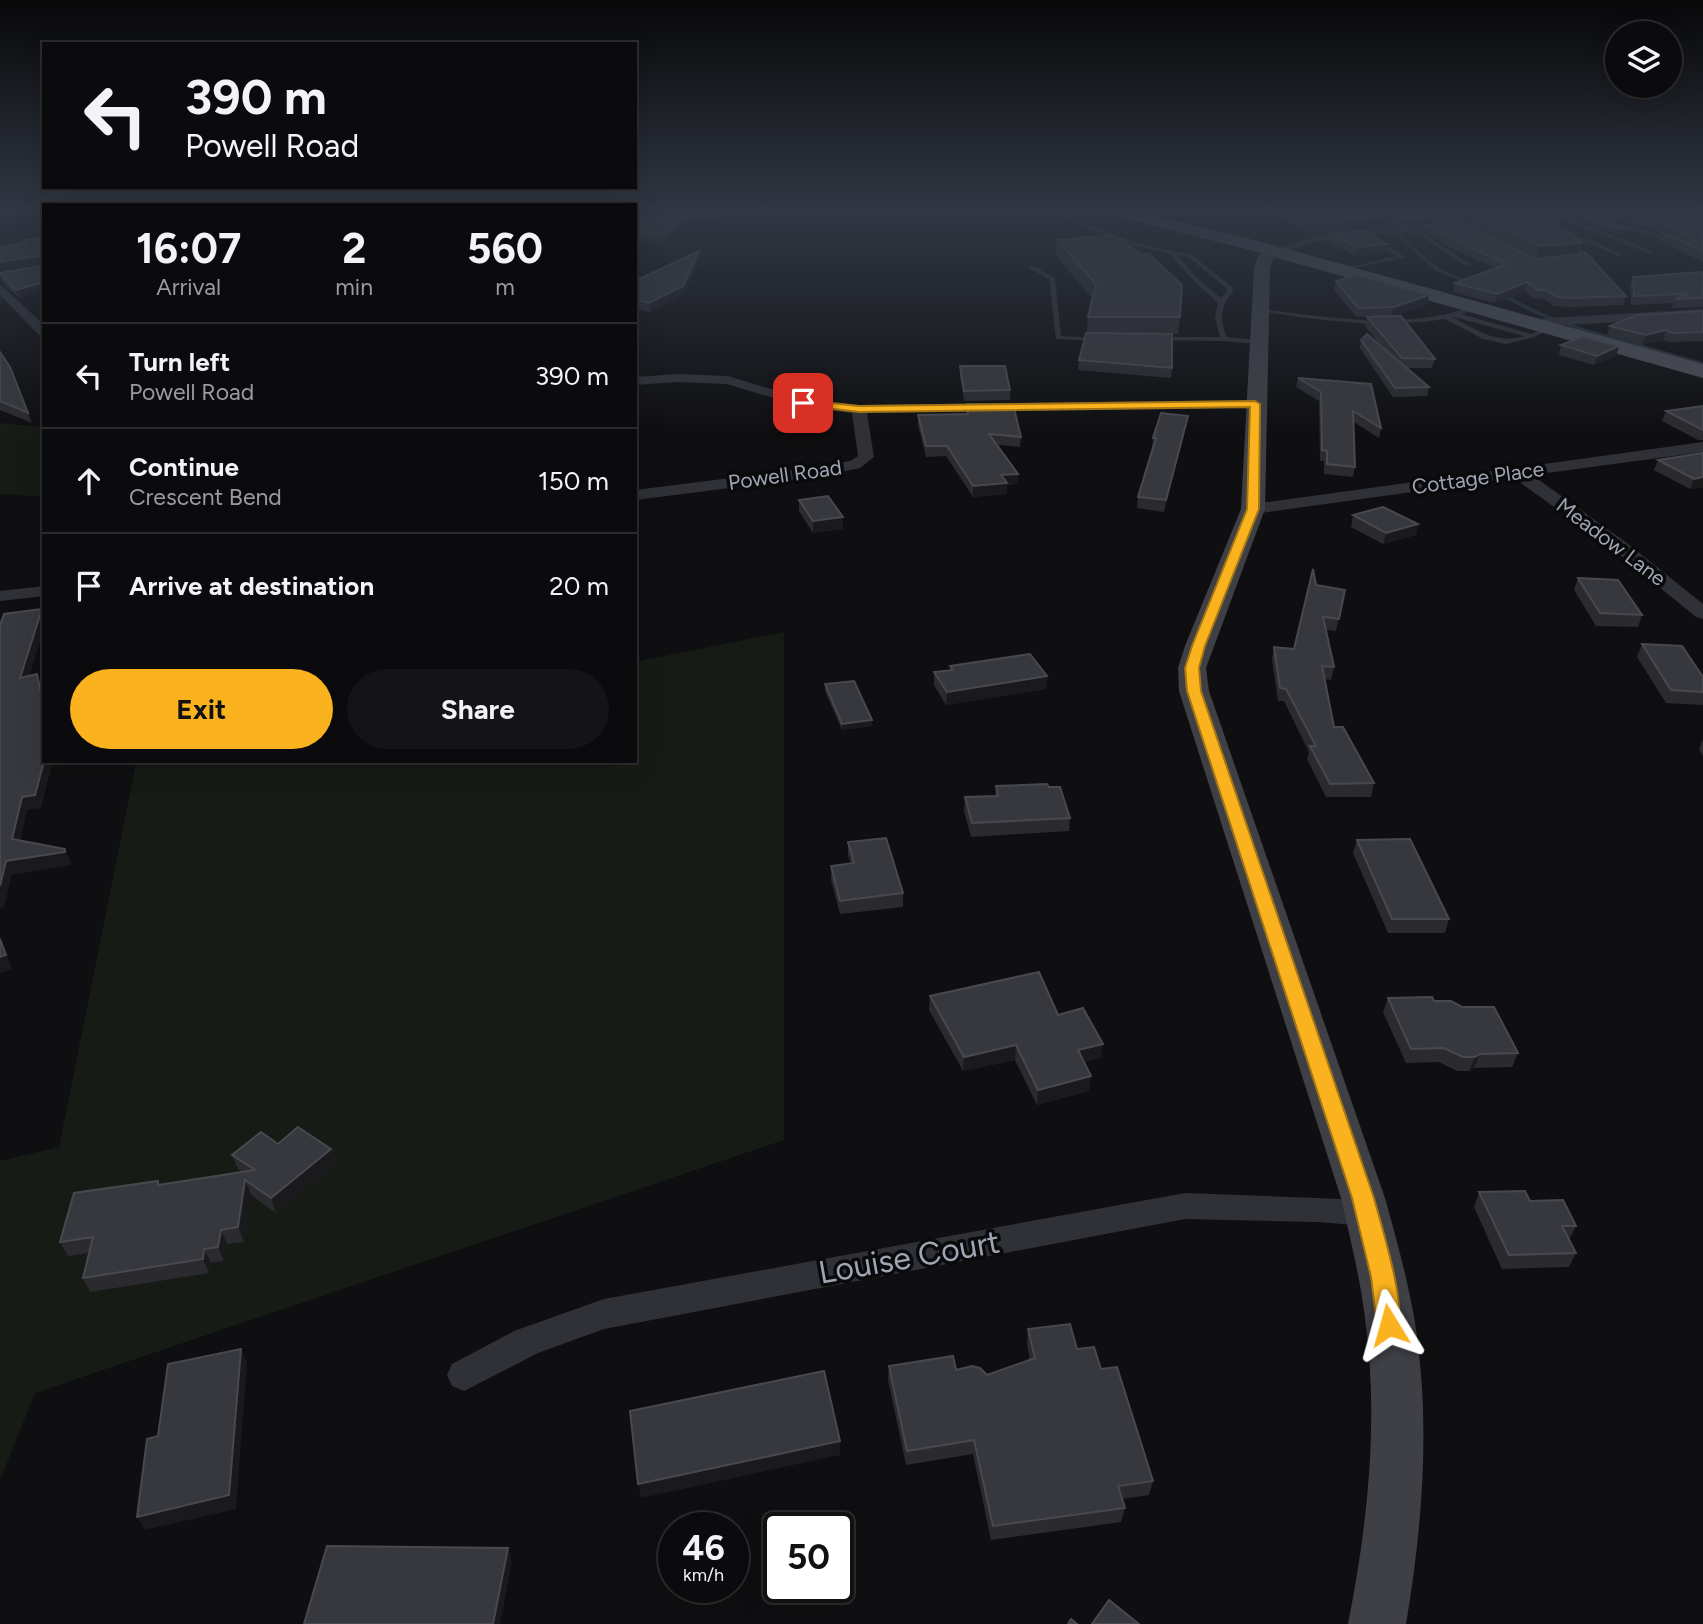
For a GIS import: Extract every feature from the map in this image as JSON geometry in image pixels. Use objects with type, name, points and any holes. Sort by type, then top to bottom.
[{"type":"main road","points":[[1258,284],[1248,331],[1255,404],[1253,509],[1199,646],[1192,668],[1194,691],[1367,1213],[1383,1277],[1395,1372],[1397,1477],[1384,1592],[1377,1624]]},
{"type":"main road","points":[[1392,284],[1703,372]]},
{"type":"street","points":[[0,288],[42,330]]},
{"type":"street","points":[[1546,326],[1703,313]]},
{"type":"street","points":[[637,381],[678,378],[728,380],[803,403],[859,409],[1255,404]]},
{"type":"street","name":"Powell Road","points":[[637,495],[855,465],[866,457],[859,409]]},
{"type":"street","name":"Cottage Place","points":[[1253,509],[1703,447]]},
{"type":"street","name":"Meadow Lane","points":[[1518,473],[1622,547],[1703,613]]},
{"type":"street","points":[[0,596],[42,591]]},
{"type":"street","name":"Louise Court","points":[[464,1375],[526,1342],[604,1314],[1185,1206],[1367,1213]]},
{"type":"lane","points":[[1053,284],[1058,338],[1102,340]]},
{"type":"lane","points":[[1201,284],[1220,300]]},
{"type":"lane","points":[[1225,284],[1230,292],[1220,300],[1218,307],[1220,331],[1248,331]]},
{"type":"lane","points":[[1456,315],[1476,307]]},
{"type":"lane","points":[[1149,339],[1456,315],[1546,326]]},
{"type":"lane","points":[[1444,316],[1500,343],[1516,342],[1546,326]]},
{"type":"shaded area","points":[[0,423],[42,427],[42,497],[0,494]]},
{"type":"shaded area","points":[[784,632],[784,1140],[35,1393],[0,1480],[0,1161],[59,1147],[136,763],[637,763],[637,662]]},
{"type":"building","points":[[10,284],[38,284],[16,290]]},
{"type":"building","points":[[637,284],[684,284],[683,286],[649,303],[637,300]]},
{"type":"building","points":[[1096,284],[1181,284],[1180,317],[1088,317]]},
{"type":"building","points":[[1338,284],[1389,284],[1429,295],[1394,307],[1358,308]]},
{"type":"building","points":[[1458,284],[1523,284],[1497,294]]},
{"type":"building","points":[[1529,284],[1615,284],[1626,296],[1557,297],[1546,290],[1538,290]]},
{"type":"building","points":[[1633,284],[1703,284],[1703,298],[1675,299],[1687,294],[1634,296]]},
{"type":"building","points":[[1703,311],[1703,332],[1671,333],[1666,330],[1646,335],[1610,326],[1637,315]]},
{"type":"building","points":[[1401,316],[1435,359],[1402,358],[1367,317]]},
{"type":"building","points":[[1086,333],[1172,334],[1172,368],[1079,360]]},
{"type":"building","points":[[1367,334],[1429,387],[1395,388],[1361,340]]},
{"type":"building","points":[[1583,337],[1619,346],[1597,356],[1561,345]]},
{"type":"building","points":[[0,352],[10,367],[28,413],[0,401]]},
{"type":"building","points":[[960,366],[1005,366],[1010,390],[964,391]]},
{"type":"building","points":[[1298,378],[1371,384],[1381,428],[1353,411],[1355,467],[1327,464],[1327,451],[1322,450],[1321,392]]},
{"type":"building","points":[[967,404],[1013,404],[1021,437],[989,434],[1018,474],[1001,475],[1007,483],[973,486],[947,446],[926,446],[918,415],[968,414]]},
{"type":"building","points":[[1703,406],[1703,430],[1666,411]]},
{"type":"building","points":[[1161,413],[1188,416],[1166,500],[1138,497]]},
{"type":"building","points":[[1703,453],[1703,477],[1694,479],[1658,460]]},
{"type":"building","points":[[828,496],[843,517],[813,521],[799,500]]},
{"type":"building","points":[[1383,507],[1418,524],[1386,533],[1353,515]]},
{"type":"building","points":[[1313,569],[1316,585],[1345,590],[1339,619],[1323,617],[1334,667],[1322,666],[1334,727],[1343,727],[1374,783],[1330,784],[1310,746],[1316,746],[1286,689],[1280,688],[1274,647],[1294,649]]},
{"type":"building","points":[[1578,578],[1618,580],[1642,615],[1600,613]]},
{"type":"building","points":[[42,609],[20,678],[37,674],[42,698],[43,763],[35,795],[22,797],[12,839],[65,849],[65,852],[6,861],[0,886],[0,625],[4,614]]},
{"type":"building","points":[[1642,644],[1682,646],[1703,677],[1703,692],[1671,690]]},
{"type":"building","points":[[1030,654],[1047,676],[947,692],[934,672],[953,670],[950,666]]},
{"type":"building","points":[[854,681],[872,720],[842,724],[825,684]]},
{"type":"building","points":[[1047,784],[1049,787],[1060,787],[1070,818],[972,823],[965,797],[998,796],[996,786]]},
{"type":"building","points":[[886,838],[903,893],[840,901],[831,866],[854,863],[848,842]]},
{"type":"building","points":[[1410,839],[1449,919],[1392,919],[1357,840]]},
{"type":"building","points":[[0,939],[6,955],[0,957]]},
{"type":"building","points":[[1039,972],[1058,1015],[1083,1008],[1103,1044],[1078,1050],[1091,1076],[1038,1090],[1016,1045],[964,1057],[930,996]]},
{"type":"building","points":[[1432,997],[1434,1001],[1451,1001],[1462,1007],[1494,1007],[1518,1053],[1463,1057],[1444,1048],[1411,1049],[1388,998]]},
{"type":"building","points":[[298,1127],[331,1149],[271,1198],[245,1180],[238,1227],[221,1230],[218,1247],[204,1249],[203,1259],[83,1278],[93,1237],[60,1242],[74,1193],[158,1181],[158,1185],[255,1170],[232,1155],[261,1132],[278,1144]]},
{"type":"building","points":[[1525,1191],[1530,1201],[1563,1200],[1576,1226],[1562,1226],[1576,1253],[1509,1255],[1479,1192]]},
{"type":"building","points":[[1070,1324],[1077,1349],[1094,1347],[1101,1369],[1117,1367],[1153,1481],[1118,1486],[1125,1508],[993,1526],[974,1440],[907,1451],[889,1366],[953,1356],[956,1370],[972,1366],[980,1368],[987,1375],[1035,1358],[1028,1329]]},
{"type":"building","points":[[241,1349],[229,1495],[137,1517],[147,1439],[158,1436],[168,1364]]},
{"type":"building","points":[[824,1371],[840,1441],[638,1484],[630,1411]]},
{"type":"building","points":[[327,1546],[508,1548],[493,1624],[304,1624]]},
{"type":"building","points":[[1109,1600],[1139,1624],[1092,1624]]},
{"type":"waterway","points":[[1500,294],[1540,314],[1581,329],[1703,364]]},
{"type":"route","points":[[803,403],[859,409],[1255,404],[1253,509],[1199,646],[1192,668],[1194,691],[1363,1198],[1383,1277],[1389,1325]]}]
